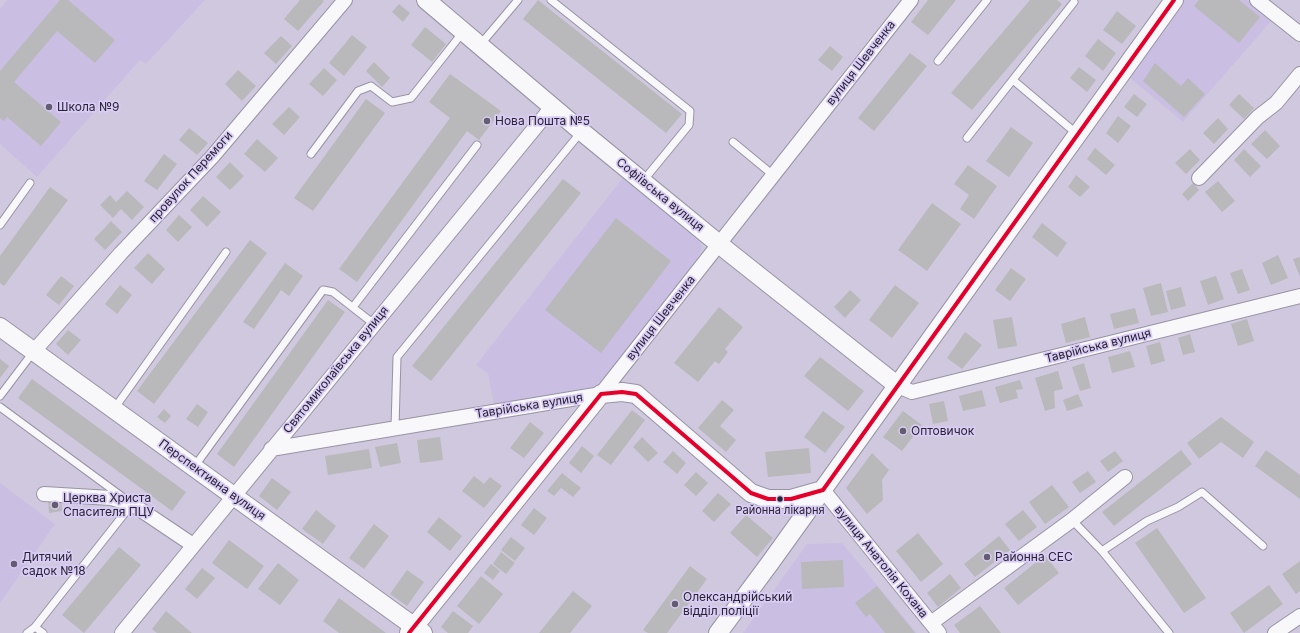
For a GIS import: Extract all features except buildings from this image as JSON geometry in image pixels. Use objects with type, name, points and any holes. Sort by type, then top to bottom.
[{"type":"street","name":"провулок Перемоги","points":[[34,351],[121,253],[212,157],[345,0]]},
{"type":"street","name":"Софіївська вулиця","points":[[426,0],[643,182],[898,386]]},
{"type":"street","name":"вулиця Шевченка","points":[[415,631],[773,175],[796,142],[911,0]]},
{"type":"street","points":[[718,633],[898,386],[1174,0]]},
{"type":"street","points":[[1257,0],[1300,34]]},
{"type":"street","points":[[1199,178],[1258,117],[1276,103],[1300,74]]},
{"type":"street","name":"Святомиколаївська вулиця","points":[[122,633],[233,495],[552,107]]},
{"type":"street","name":"Таврійська вулиця","points":[[898,386],[912,392],[1300,296]]},
{"type":"street","name":"Перспективна вулиця","points":[[0,326],[233,495],[415,631]]},
{"type":"street","name":"Таврійська вулиця","points":[[271,449],[601,394],[622,392],[636,394],[751,493],[768,499],[791,499],[823,490]]},
{"type":"street","points":[[935,628],[1125,477]]},
{"type":"street","name":"вулиця Анатолія Кохана","points":[[823,490],[935,628]]},
{"type":"street","points":[[44,494],[111,498],[132,504],[193,544]]},
{"type":"street","points":[[1275,633],[1300,616]]},
{"type":"lane","points":[[480,46],[518,0]]},
{"type":"lane","points":[[551,0],[690,111],[689,125],[643,182]]},
{"type":"lane","points":[[938,61],[987,0]]},
{"type":"lane","points":[[967,138],[1074,2]]},
{"type":"lane","points":[[311,154],[358,91],[371,86],[392,102],[411,98],[463,32]]},
{"type":"lane","points":[[1013,80],[1077,134]]},
{"type":"lane","points":[[395,428],[397,357],[581,131]]},
{"type":"lane","points":[[733,142],[773,175]]},
{"type":"lane","points":[[353,308],[477,145]]},
{"type":"lane","points":[[0,226],[30,183]]},
{"type":"lane","points":[[114,409],[226,252]]},
{"type":"lane","points":[[194,467],[323,290],[333,292],[374,324]]},
{"type":"lane","points":[[0,396],[34,351]]},
{"type":"lane","points":[[0,407],[132,504],[35,627],[27,633]]},
{"type":"lane","points":[[1102,551],[1147,521],[1178,507],[1202,492],[1264,546]]},
{"type":"lane","points":[[1072,520],[1102,551],[1169,633]]},
{"type":"lane","points":[[35,627],[43,633]]},
{"type":"shaded area","name":"Школа №9","points":[[7,0],[205,0],[146,64],[140,60],[37,177],[0,144],[0,9]]},
{"type":"shaded area","points":[[1184,0],[1247,0],[1272,20],[1183,122],[1129,77]]},
{"type":"shaded area","points":[[625,175],[697,233],[702,248],[697,260],[607,377],[593,387],[494,404],[488,374],[476,365]]},
{"type":"shaded area","name":"Дитячий садок №18","points":[[0,483],[55,524],[0,603]]},
{"type":"shaded area","name":"Районна лікарня","points":[[842,543],[917,633],[743,633],[807,544]]},
{"type":"transit line","points":[[409,633],[601,394],[622,392],[636,394],[751,493],[768,499],[791,499],[823,490],[1174,0]]},
{"type":"place","name":"Школа №9","points":[[49,107]]},
{"type":"place","name":"Нова Пошта №5","points":[[487,121]]},
{"type":"place","name":"Оптовичок","points":[[903,431]]},
{"type":"place","name":"Районна лікарня","points":[[780,499]]},
{"type":"place","name":"Церква Христа Спасителя ПЦУ","points":[[55,505]]},
{"type":"place","name":"Районна СЕС","points":[[987,557]]},
{"type":"place","name":"Дитячий садок №18","points":[[14,564]]},
{"type":"place","name":"Олександрійський відділ поліції","points":[[675,604]]}]
